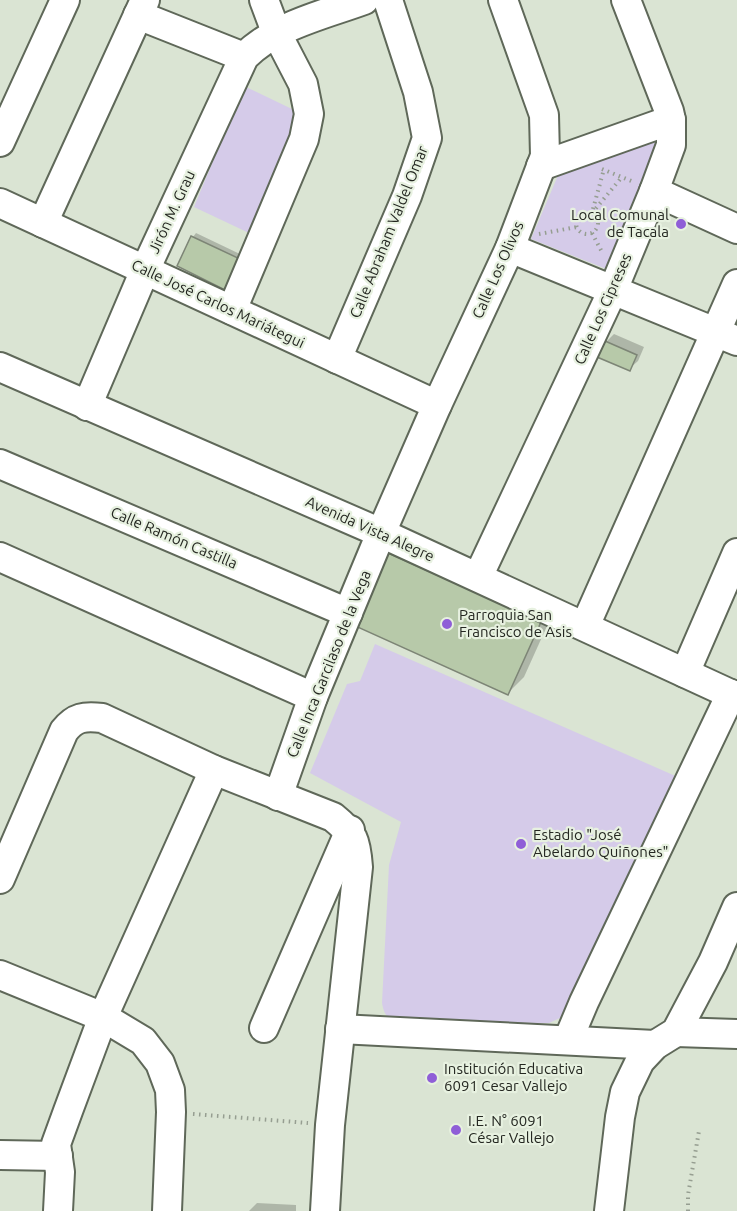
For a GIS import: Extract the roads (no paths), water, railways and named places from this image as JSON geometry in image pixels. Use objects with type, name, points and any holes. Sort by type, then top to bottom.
[{"type":"street","points":[[0,142],[65,0]]},
{"type":"street","points":[[232,310],[304,139],[309,114],[303,84],[276,32],[264,0]]},
{"type":"street","name":"Jirón M. Grau","points":[[87,406],[145,270],[244,57],[257,44],[276,32],[364,0]]},
{"type":"street","name":"Calle Abraham Valdel Omar","points":[[337,359],[407,196],[427,138],[418,92],[388,0]]},
{"type":"street","name":"Calle Los Olivos","points":[[381,533],[510,248],[545,156],[544,115],[503,0]]},
{"type":"street","name":"Calle Los Cipreses","points":[[478,577],[613,290],[654,191],[670,145],[671,120],[626,0]]},
{"type":"street","points":[[43,223],[142,7],[244,57]]},
{"type":"street","points":[[541,166],[671,120]]},
{"type":"street","points":[[654,191],[737,229]]},
{"type":"street","name":"Calle José Carlos Mariátegui","points":[[0,203],[437,405]]},
{"type":"street","points":[[510,248],[726,337]]},
{"type":"street","points":[[585,626],[726,337],[737,284]]},
{"type":"street","name":"Avenida Vista Alegre","points":[[0,367],[381,533],[734,695]]},
{"type":"street","name":"Calle Ramón Castilla","points":[[0,464],[348,613]]},
{"type":"street","name":"Calle Inca Garcilaso de la Vega","points":[[278,795],[314,697],[381,533]]},
{"type":"street","points":[[685,673],[737,554]]},
{"type":"street","points":[[0,557],[314,697]]},
{"type":"street","points":[[568,1040],[589,992],[734,695]]},
{"type":"street","points":[[0,879],[10,828],[64,731],[73,721],[85,717],[102,718],[214,770],[333,817],[350,830],[357,849],[358,867],[330,1125],[326,1211]]},
{"type":"street","points":[[58,1211],[60,1172],[56,1144],[103,1017],[214,770]]},
{"type":"street","points":[[264,1028],[350,830]]},
{"type":"street","points":[[609,1211],[625,1092],[640,1061],[666,1039],[713,962],[737,907]]},
{"type":"street","points":[[0,975],[103,1017],[143,1041],[160,1063],[170,1090],[171,1112],[166,1211]]},
{"type":"street","points":[[340,1029],[568,1040],[666,1039],[737,1034]]},
{"type":"street","points":[[0,1155],[58,1156]]},
{"type":"place","name":"Local Comunal de Tacala","points":[[681,224]]},
{"type":"place","name":"Parroquia San Francisco de Asis","points":[[447,624]]},
{"type":"place","name":"Estadio \"José Abelardo Quiñones\"","points":[[521,844]]},
{"type":"place","name":"Institución Educativa 6091 Cesar Vallejo","points":[[432,1078]]},
{"type":"place","name":"I.E. N° 6091 César Vallejo","points":[[456,1130]]}]
